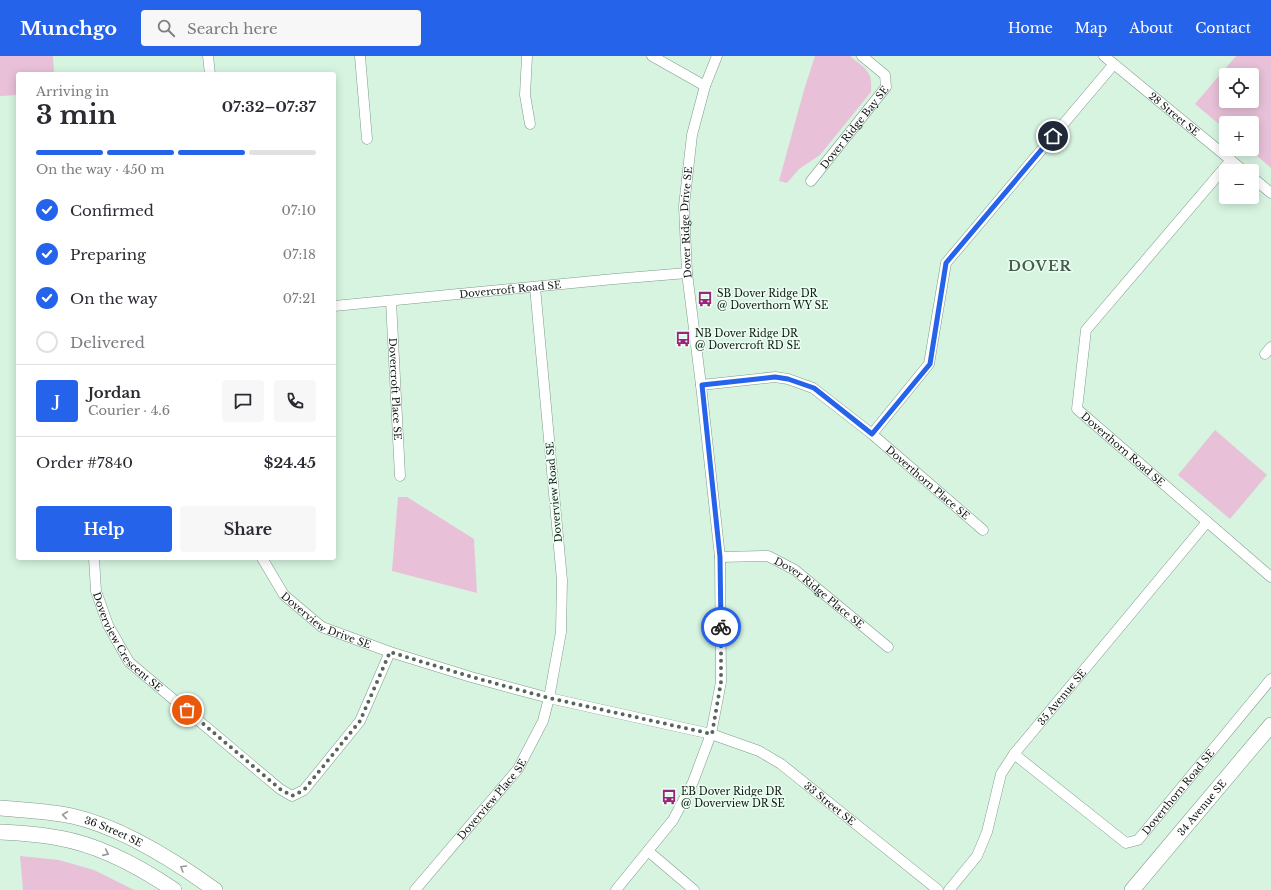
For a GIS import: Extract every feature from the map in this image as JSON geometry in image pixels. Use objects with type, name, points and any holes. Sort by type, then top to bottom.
[{"type":"main road","name":"34 Avenue SE","points":[[1132,890],[1271,725]]},
{"type":"main road","name":"36 Street SE","points":[[0,808],[73,816],[102,826],[145,846],[187,870],[215,890]]},
{"type":"main road","points":[[0,832],[60,838],[94,848],[131,864],[174,890]]},
{"type":"street","points":[[208,56],[210,72]]},
{"type":"street","points":[[360,56],[367,139]]},
{"type":"street","points":[[527,56],[525,95],[530,124]]},
{"type":"street","points":[[652,56],[705,86]]},
{"type":"street","name":"Dover Ridge Drive SE","points":[[616,890],[673,820],[693,782],[712,734],[721,682],[720,557],[702,385],[687,273],[684,206],[692,135],[705,86],[717,56]]},
{"type":"street","name":"Dover Ridge Bay SE","points":[[811,181],[886,87],[885,75],[862,56]]},
{"type":"street","name":"28 Street SE","points":[[1104,56],[1236,164]]},
{"type":"street","points":[[872,434],[930,364],[946,263],[1114,64]]},
{"type":"street","name":"Doverthorn Road SE","points":[[1231,160],[1086,330],[1077,409],[1271,577]]},
{"type":"street","points":[[1259,183],[1271,193]]},
{"type":"street","name":"Dovercroft Road SE","points":[[336,306],[687,273]]},
{"type":"street","name":"Doverview Road SE","points":[[535,287],[562,580],[561,632],[549,698]]},
{"type":"street","name":"Dovercroft Place SE","points":[[390,301],[400,476]]},
{"type":"street","name":"Doverthorn Place SE","points":[[702,385],[775,377],[788,379],[814,388],[872,434],[984,530]]},
{"type":"street","name":"35 Avenue SE","points":[[949,890],[977,856],[987,832],[1001,774],[1014,754],[1207,522]]},
{"type":"street","name":"Dover Ridge Place SE","points":[[720,557],[768,556],[795,570],[888,647]]},
{"type":"street","name":"Doverview Crescent SE","points":[[94,560],[96,591],[108,625],[129,662],[280,789],[292,796],[304,790],[360,721],[390,652]]},
{"type":"street","name":"Doverview Drive SE","points":[[263,560],[284,595],[322,627],[390,652],[472,677],[549,698],[712,734]]},
{"type":"street","name":"Doverthorn Road SE","points":[[1014,754],[1126,844],[1138,840],[1271,679]]},
{"type":"street","name":"Doverview Place SE","points":[[415,890],[518,769],[543,721],[549,698]]},
{"type":"street","name":"33 Street SE","points":[[712,734],[759,751],[781,764],[938,890]]},
{"type":"street","points":[[648,851],[694,890]]},
{"type":"shaded area","points":[[0,56],[53,56],[54,72],[16,72],[16,95],[0,96]]},
{"type":"shaded area","points":[[815,56],[850,56],[864,67],[869,74],[871,79],[871,92],[820,155],[799,169],[787,183],[779,181],[804,90]]},
{"type":"shaded area","points":[[1236,56],[1271,56],[1271,168],[1257,156],[1259,156],[1259,116],[1219,116],[1219,124],[1195,104],[1219,76],[1219,108],[1259,108],[1259,68],[1226,68]]},
{"type":"shaded area","points":[[1215,430],[1267,475],[1230,519],[1178,475]]},
{"type":"shaded area","points":[[398,497],[407,497],[474,539],[477,593],[392,571]]},
{"type":"shaded area","points":[[20,856],[59,860],[94,870],[134,890],[23,890]]},
{"type":"way so far","points":[[187,710],[280,789],[292,796],[304,790],[360,721],[390,652],[472,677],[549,698],[712,734],[721,682],[721,627]]},
{"type":"place","name":"SB Dover Ridge DR @ Doverthorn WY SE","points":[[705,299]]},
{"type":"place","name":"NB Dover Ridge DR @ Dovercroft RD SE","points":[[683,339]]},
{"type":"place","name":"EB Dover Ridge DR @ Doverview DR SE","points":[[669,797]]},
{"type":"district","name":"DOVER","points":[[1040,266]]},
{"type":"route","points":[[721,627],[720,557],[702,385],[775,377],[788,379],[814,388],[872,434],[930,364],[946,263],[1053,136]]}]
